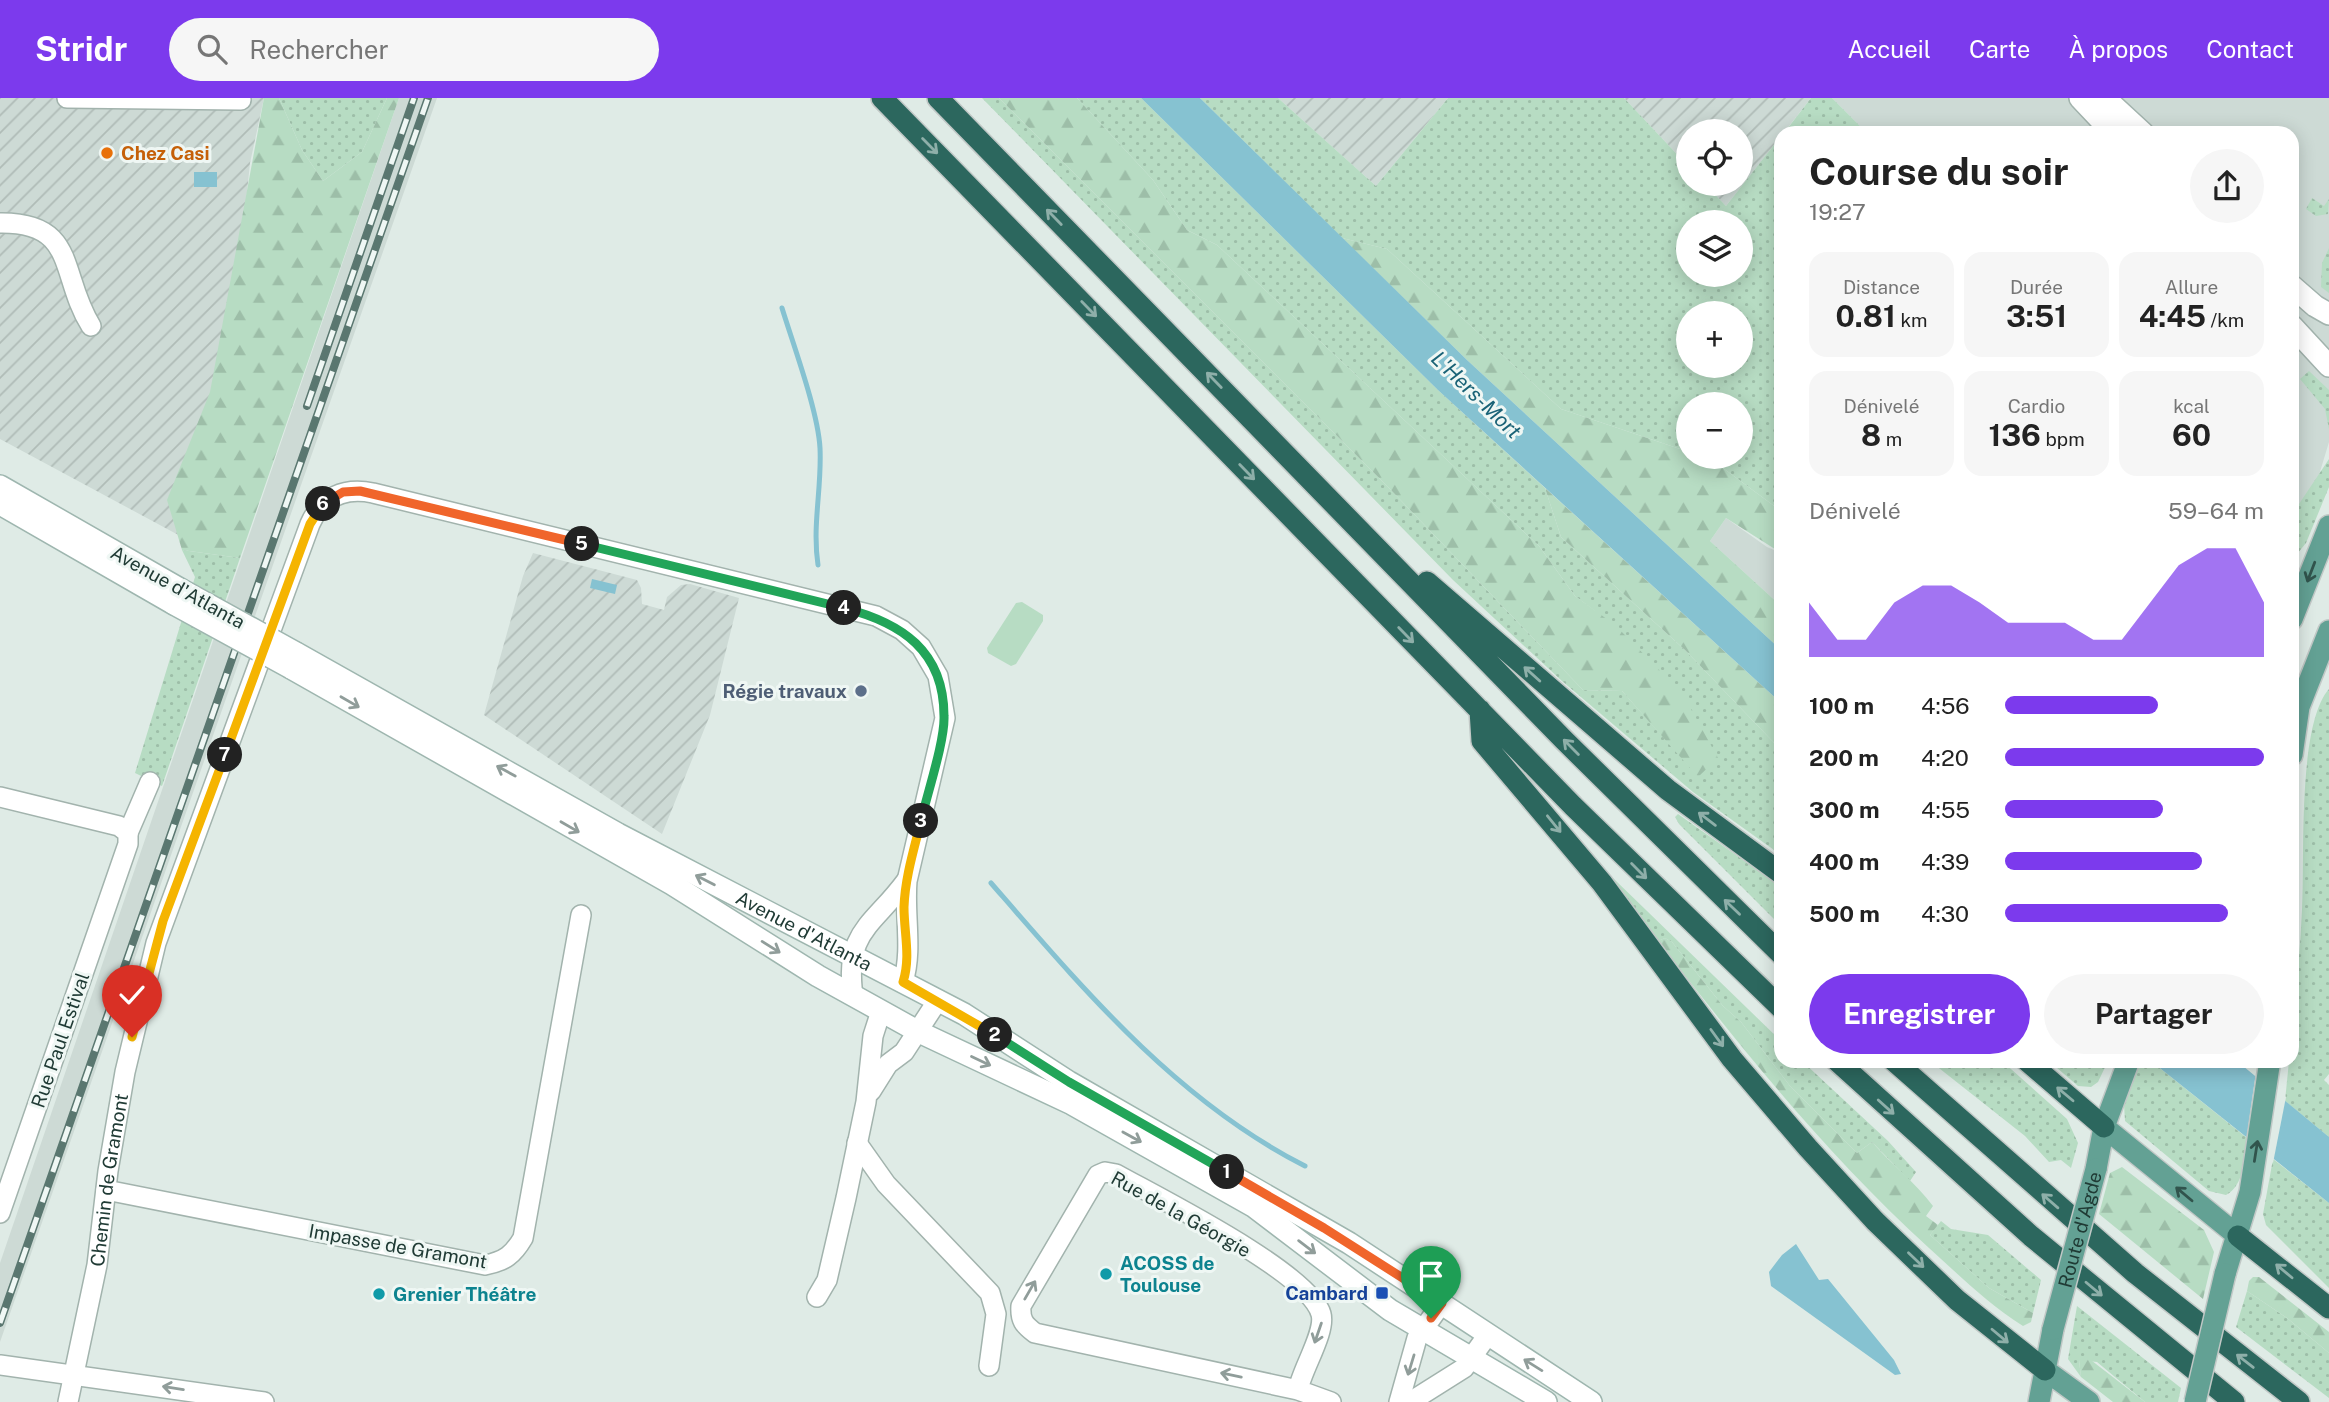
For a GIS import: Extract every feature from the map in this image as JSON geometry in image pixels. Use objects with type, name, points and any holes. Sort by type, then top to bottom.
[{"type":"highway","points":[[881,98],[1480,710],[1774,1001]]},
{"type":"highway","points":[[938,98],[1564,740],[1774,947]]},
{"type":"highway","points":[[1330,498],[1668,790],[1774,868]]},
{"type":"highway","points":[[1480,710],[1482,741],[1602,883],[1732,1059],[1799,1139],[1875,1221],[1948,1291],[2045,1370]]},
{"type":"highway","points":[[1845,1068],[2040,1244],[2235,1402]]},
{"type":"highway","points":[[1902,1068],[2126,1265],[2299,1402]]},
{"type":"highway","points":[[2035,1068],[2104,1127]]},
{"type":"highway","points":[[2238,1236],[2329,1308]]},
{"type":"main road","points":[[2080,98],[2106,126]]},
{"type":"main road","points":[[2105,98],[2135,126]]},
{"type":"main road","points":[[2299,291],[2329,314]]},
{"type":"main road","points":[[2299,334],[2329,366]]},
{"type":"main road","name":"Avenue d'Atlanta","points":[[0,486],[177,597]]},
{"type":"main road","name":"Avenue d'Atlanta","points":[[0,504],[618,834],[937,1000],[1069,1082],[1324,1228],[1591,1402]]},
{"type":"main road","points":[[2299,601],[2329,526]]},
{"type":"main road","points":[[2299,714],[2329,631]]},
{"type":"main road","name":"Avenue d'Atlanta","points":[[294,661],[671,884],[853,996],[919,1032],[1072,1104],[1253,1206],[1390,1310],[1546,1402]]},
{"type":"main road","points":[[881,1011],[903,982]]},
{"type":"main road","name":"Route d'Agde","points":[[2039,1402],[2053,1329],[2096,1169],[2104,1127],[2126,1068]]},
{"type":"main road","points":[[2195,1402],[2225,1274],[2250,1192],[2269,1068]]},
{"type":"main road","points":[[2104,1127],[2238,1236]]},
{"type":"main road","points":[[2045,1370],[2089,1402]]},
{"type":"street","points":[[67,98],[241,100]]},
{"type":"street","points":[[0,223],[38,227],[54,240],[66,258],[71,284],[92,326]]},
{"type":"street","name":"Chemin de Gramont","points":[[68,1402],[97,1265],[106,1191],[132,1037],[163,921],[310,524],[321,506],[335,495],[353,490],[373,493],[876,616],[902,630],[921,647],[938,676],[945,718],[907,881],[904,907],[908,968],[903,982]]},
{"type":"street","name":"Rue Paul Estival","points":[[0,1213],[128,844],[128,832],[150,782]]},
{"type":"street","points":[[0,797],[119,826],[128,832]]},
{"type":"street","name":"Chemin de Gramont","points":[[853,996],[851,978],[858,937],[868,921],[886,907],[907,881]]},
{"type":"street","name":"Impasse de Gramont","points":[[106,1191],[485,1265],[500,1262],[513,1254],[523,1238],[581,915]]},
{"type":"street","points":[[866,1102],[880,1074],[905,1052],[937,1000]]},
{"type":"street","points":[[817,1297],[827,1280],[866,1102],[873,1036],[881,1011]]},
{"type":"street","points":[[857,1143],[886,1184],[990,1293],[996,1314],[989,1366]]},
{"type":"street","name":"Rue de la Géorgie","points":[[1298,1390],[1301,1375],[1322,1324],[1321,1313],[1313,1301],[1288,1276],[1251,1251],[1116,1174],[1105,1172],[1098,1175],[1021,1306],[1024,1325],[1035,1333],[1298,1390],[1331,1402]]},
{"type":"street","points":[[1399,1402],[1418,1338],[1442,1303]]},
{"type":"street","points":[[1410,1402],[1473,1360],[1487,1336]]},
{"type":"street","points":[[0,1365],[264,1402]]},
{"type":"shaded area","points":[[0,98],[264,98],[250,163],[210,552],[0,439]]},
{"type":"shaded area","points":[[399,98],[437,98],[0,1342],[0,1263]]},
{"type":"shaded area","points":[[1278,98],[1448,98],[1376,186]]},
{"type":"shaded area","points":[[1624,98],[1811,98],[1789,126],[1774,126],[1774,145],[1753,172],[1753,119],[1676,119],[1676,153]]},
{"type":"shaded area","points":[[1832,98],[2329,98],[2329,442],[2299,541],[2299,126],[1860,126]]},
{"type":"shaded area","points":[[1716,196],[1734,196],[1726,206]]},
{"type":"shaded area","points":[[1726,518],[1774,550],[1774,600],[1710,541]]},
{"type":"shaded area","points":[[533,553],[637,580],[641,588],[642,604],[664,610],[667,597],[681,585],[690,584],[739,598],[710,715],[662,834],[484,715],[523,576]]},
{"type":"green space","points":[[264,98],[279,98],[302,150],[323,181],[362,152],[387,98],[399,98],[240,558],[182,550],[167,500],[210,392]]},
{"type":"green space","points":[[279,98],[387,98],[362,152],[323,181],[302,150]]},
{"type":"green space","points":[[982,98],[999,98],[1388,487],[1583,690],[1622,691],[1698,776],[1595,611],[1575,596],[1539,546],[1217,245],[1187,230],[1153,180],[1077,98],[1141,98],[1439,391],[1545,488],[1561,537],[1685,650],[1774,743],[1774,850],[1693,792],[1562,681],[1453,580]]},
{"type":"green space","points":[[999,98],[1077,98],[1153,180],[1187,230],[1217,245],[1539,546],[1575,596],[1615,625],[1682,693],[1718,758],[1698,777],[1622,691],[1583,690],[1388,487]]},
{"type":"green space","points":[[1200,98],[1278,98],[1376,186],[1448,98],[1624,98],[1676,153],[1676,196],[1716,196],[1726,206],[1734,196],[1753,196],[1753,172],[1774,145],[1774,506],[1724,469],[1753,469],[1753,392],[1676,392],[1676,448],[1561,409],[1387,249],[1342,238]]},
{"type":"green space","points":[[1811,98],[1832,98],[1860,126],[1789,126]]},
{"type":"green space","points":[[2312,198],[2324,206],[2329,199],[2328,214],[2316,216],[2306,209]]},
{"type":"green space","points":[[1342,238],[1387,249],[1561,409],[1676,448],[1676,469],[1724,469],[1774,506],[1774,549],[1726,518],[1710,541],[1774,600],[1774,644],[1467,360]]},
{"type":"green space","points":[[2329,248],[2329,293],[2321,287],[2322,263]]},
{"type":"green space","points":[[2309,371],[2329,390],[2329,429],[2325,409],[2300,379]]},
{"type":"green space","points":[[2329,459],[2329,487],[2306,543],[2299,552],[2299,504]]},
{"type":"green space","points":[[1545,488],[1774,697],[1774,743],[1685,650],[1561,537]]},
{"type":"green space","points":[[182,550],[240,558],[162,786],[135,773],[195,577]]},
{"type":"green space","points":[[1022,602],[1043,615],[1043,621],[1016,664],[1011,666],[988,653],[987,648],[1016,603]]},
{"type":"green space","points":[[2329,689],[2329,1074],[2324,1080],[2329,1085],[2329,1137],[2285,1101],[2288,1068],[2299,1068],[2299,956],[2305,794],[2307,762],[2319,707]]},
{"type":"green space","points":[[1678,814],[1774,882],[1774,919],[1679,824],[1675,817]]},
{"type":"green space","points":[[1613,878],[1774,1034],[1774,1065],[1672,942],[1665,938],[1658,941],[1611,880]]},
{"type":"green space","points":[[1665,938],[1672,942],[1723,1006],[1741,1022],[1774,1068],[1857,1153],[1872,1142],[1926,1197],[1933,1206],[1926,1216],[1938,1225],[1930,1235],[1989,1288],[2033,1313],[2031,1322],[2023,1326],[1986,1299],[1855,1176],[1787,1100],[1658,941]]},
{"type":"green space","points":[[1776,1068],[1810,1068],[1888,1141],[1916,1172],[1910,1181],[1872,1142],[1857,1153],[1790,1086]]},
{"type":"green space","points":[[1939,1068],[2010,1068],[2067,1119],[2078,1143],[2071,1168],[2061,1160],[2049,1162],[2025,1136]]},
{"type":"green space","points":[[2057,1068],[2105,1068],[2098,1082],[2091,1087],[2078,1086]]},
{"type":"green space","points":[[2137,1068],[2160,1068],[2247,1138],[2237,1185],[2226,1195],[2209,1191],[2125,1121],[2124,1104]]},
{"type":"green space","points":[[2273,1159],[2329,1203],[2329,1288],[2266,1225],[2263,1214]]},
{"type":"green space","points":[[2122,1167],[2204,1230],[2214,1252],[2203,1299],[2099,1214],[2110,1173]]},
{"type":"green space","points":[[1941,1221],[1951,1229],[1988,1235],[2041,1280],[2033,1313],[1989,1288],[1930,1235]]},
{"type":"green space","points":[[2253,1277],[2259,1277],[2329,1332],[2329,1353],[2287,1318],[2247,1291],[2249,1281]]},
{"type":"green space","points":[[2247,1291],[2287,1318],[2329,1353],[2329,1398],[2236,1327]]},
{"type":"green space","points":[[2077,1306],[2181,1388],[2178,1402],[2145,1402],[2097,1362],[2079,1360],[2081,1377],[2068,1359]]},
{"type":"green space","points":[[2087,1357],[2145,1402],[2113,1402],[2081,1377],[2079,1360]]},
{"type":"water","name":"L'Hers-Mort","points":[[1141,98],[1200,98],[1467,360],[1774,644],[1774,697],[1439,391]]},
{"type":"water","points":[[194,172],[217,172],[217,187],[194,187]]},
{"type":"water","points":[[592,579],[617,585],[615,594],[590,588]]},
{"type":"water","points":[[2160,1068],[2245,1068],[2329,1137],[2329,1203]]},
{"type":"water","points":[[1796,1244],[1819,1280],[1828,1279],[1894,1360],[1901,1374],[1895,1375],[1771,1286],[1769,1272],[1782,1255]]},
{"type":"pier","points":[[2256,1072],[2286,1097],[2273,1163],[2246,1142]]},
{"type":"waterway","points":[[782,308],[810,397],[818,433],[818,565]]},
{"type":"waterway","points":[[991,883],[1097,1002],[1174,1076],[1259,1140],[1305,1166]]},
{"type":"railway","points":[[307,406],[414,98]]},
{"type":"railway","points":[[0,1323],[428,98]]},
{"type":"place","name":"Chez Casi","points":[[107,153]]},
{"type":"place","name":"Régie travaux","points":[[861,691]]},
{"type":"place","name":"ACOSS de Toulouse","points":[[1106,1274]]},
{"type":"place","name":"Cambard","points":[[1382,1293]]},
{"type":"place","name":"Grenier Théâtre","points":[[379,1294]]},
{"type":"route","points":[[132,1037],[163,921],[310,524],[321,506],[335,495],[353,490],[373,493],[876,616],[902,630],[921,647],[938,676],[945,718],[907,881],[904,907],[908,968],[903,982],[964,1014],[1069,1082],[1349,1243],[1442,1303],[1431,1318]]}]
